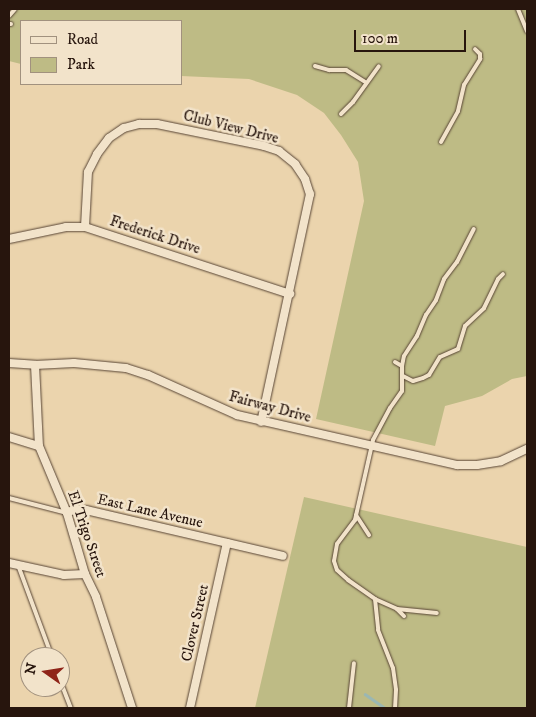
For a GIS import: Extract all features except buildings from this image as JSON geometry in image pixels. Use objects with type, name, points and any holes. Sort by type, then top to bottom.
[{"type":"street","name":"Club View Drive","points":[[85,227],[88,172],[97,154],[109,138],[124,128],[139,124],[157,124],[280,151],[295,164],[305,179],[310,194],[261,422]]},
{"type":"street","name":"Frederick Drive","points":[[9,239],[66,227],[85,227],[290,294]]},
{"type":"street","name":"Fairway Drive","points":[[9,364],[74,363],[126,368],[148,374],[237,416],[457,465],[477,465],[501,461],[527,449]]},
{"type":"street","name":"El Trigo Street","points":[[35,365],[39,446],[67,513],[85,574],[96,597],[132,708]]},
{"type":"street","points":[[9,437],[39,446]]},
{"type":"street","name":"East Lane Avenue","points":[[67,513],[73,510],[86,510],[282,556]]},
{"type":"street","name":"Clover Street","points":[[190,708],[227,543]]},
{"type":"street","points":[[9,563],[64,575],[85,574]]},
{"type":"lane","points":[[9,16],[15,9]]},
{"type":"lane","points":[[518,9],[527,31]]},
{"type":"lane","points":[[442,142],[456,115],[466,80],[480,59],[480,54],[476,49]]},
{"type":"lane","points":[[315,66],[329,70],[346,70],[365,82]]},
{"type":"lane","points":[[340,114],[352,102],[365,82],[379,66]]},
{"type":"lane","points":[[404,616],[348,580],[337,570],[334,561],[337,544],[356,515],[372,446],[380,424],[402,391],[404,356],[417,336],[426,314],[436,300],[444,279],[457,262],[474,228]]},
{"type":"lane","points":[[458,349],[464,326],[484,308],[503,274]]},
{"type":"lane","points":[[403,376],[414,381],[423,378],[429,375],[440,357],[458,349],[464,350]]},
{"type":"lane","points":[[395,362],[402,366]]},
{"type":"lane","points":[[9,498],[67,513]]},
{"type":"lane","points":[[356,515],[369,535]]},
{"type":"lane","points":[[18,565],[48,647]]},
{"type":"lane","points":[[375,598],[378,630],[393,668],[396,690],[394,708]]},
{"type":"lane","points":[[397,610],[437,613]]},
{"type":"lane","points":[[349,708],[354,663]]},
{"type":"green space","points":[[9,9],[527,9],[527,376],[512,379],[482,396],[445,406],[435,446],[316,419],[364,201],[358,162],[324,113],[297,95],[249,79],[182,76],[182,20],[20,20],[20,64],[9,61]]},
{"type":"green space","points":[[304,497],[527,547],[527,708],[255,708]]},
{"type":"waterway","points":[[365,694],[385,708]]}]
